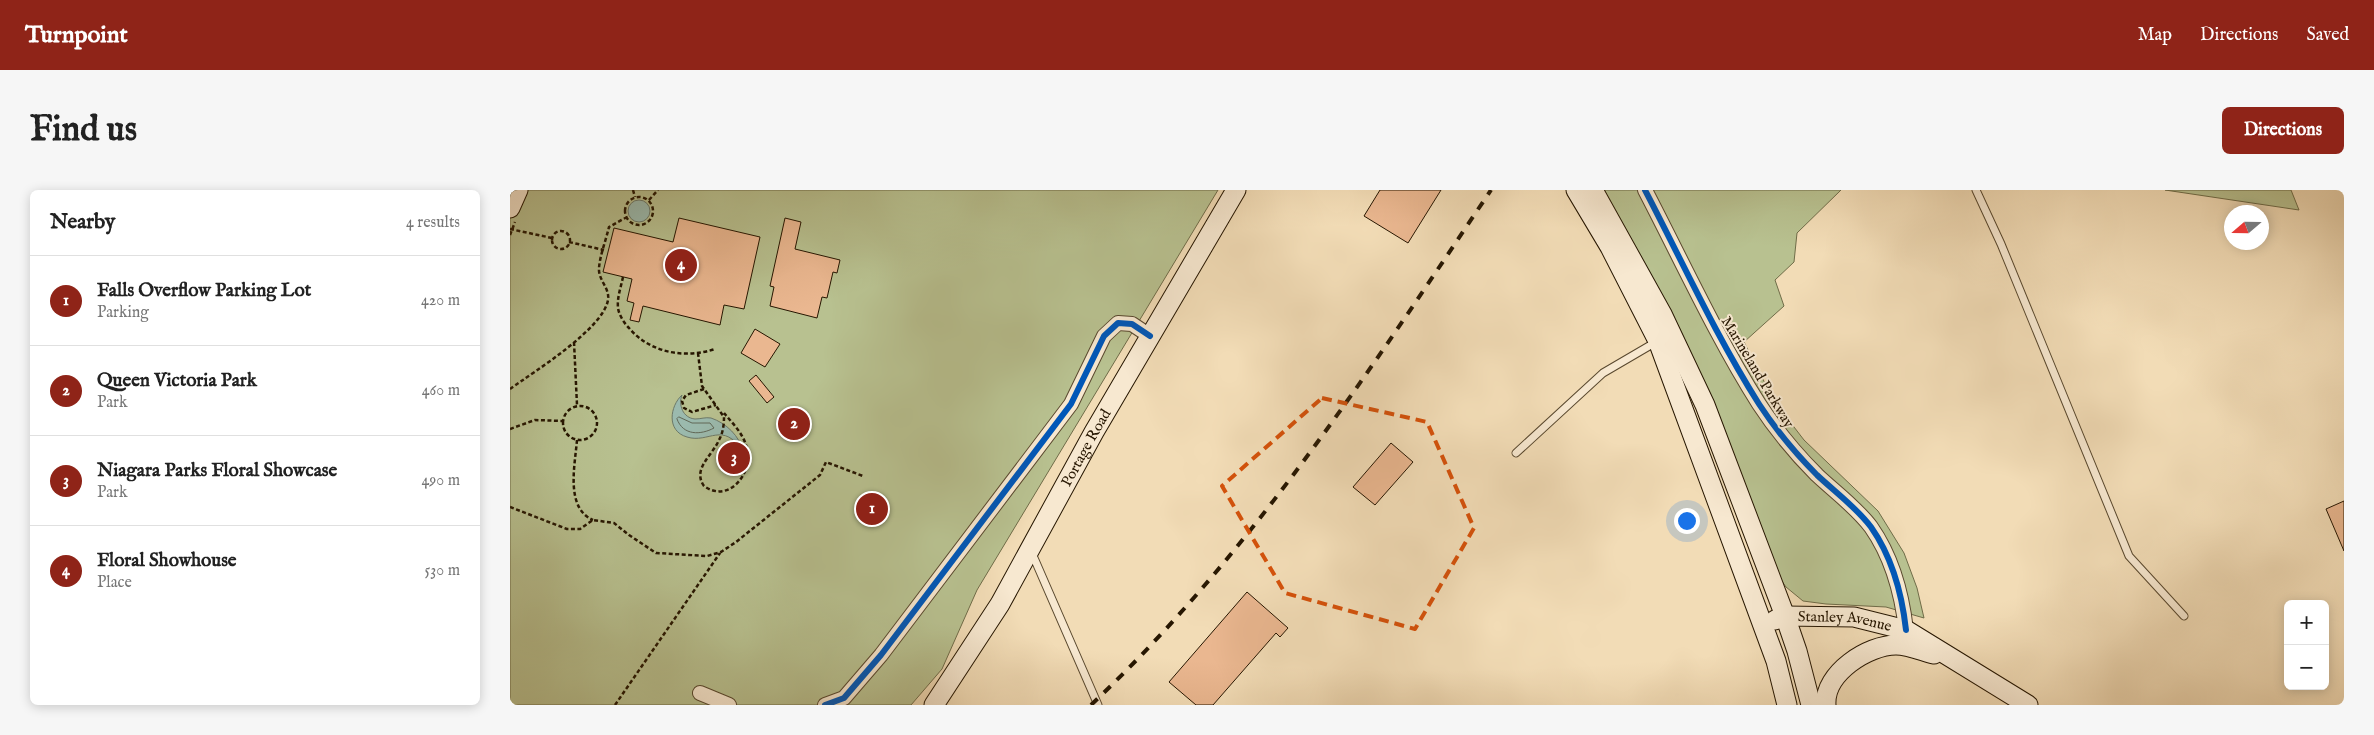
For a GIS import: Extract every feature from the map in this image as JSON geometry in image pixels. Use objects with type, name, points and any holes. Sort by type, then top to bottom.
[{"type":"main road","points":[[510,208],[518,190]]},
{"type":"main road","name":"Portage Road","points":[[934,705],[1000,604],[1150,336],[1236,190]]},
{"type":"main road","points":[[1576,190],[1629,282],[1658,341],[1776,661],[1788,705]]},
{"type":"main road","points":[[1593,190],[1662,314],[1697,387],[1727,459],[1785,616],[1797,651],[1811,705]]},
{"type":"main road","name":"Stanley Avenue","points":[[1762,625],[1785,616],[1854,617],[1906,630],[2028,705]]},
{"type":"main road","points":[[1826,705],[1825,700],[1835,678],[1856,656],[1878,647],[1898,644],[1955,659]]},
{"type":"street","name":"Marineland Parkway","points":[[1645,190],[1728,349],[1774,426],[1801,459],[1860,514],[1878,538],[1890,563],[1900,592],[1906,630]]},
{"type":"street","points":[[825,705],[844,698],[881,655],[1065,412],[1104,336],[1118,323],[1132,324],[1150,336]]},
{"type":"street","points":[[700,693],[729,705]]},
{"type":"lane","points":[[1976,190],[2001,244],[2129,556],[2184,616]]},
{"type":"lane","points":[[1516,453],[1603,373],[1658,341]]},
{"type":"lane","points":[[1030,548],[1098,705]]},
{"type":"path","points":[[633,190],[635,197]]},
{"type":"path","points":[[649,200],[658,190]]},
{"type":"path","points":[[635,197],[649,200],[654,210],[648,223],[637,225],[627,217],[625,212],[627,204],[635,197]]},
{"type":"path","points":[[510,389],[593,326],[606,308],[609,299],[607,287],[599,270],[609,227],[627,217]]},
{"type":"path","points":[[510,229],[552,238]]},
{"type":"path","points":[[562,231],[568,235],[569,242],[565,248],[558,249],[553,245],[552,238],[556,232],[562,231]]},
{"type":"path","points":[[569,242],[604,250]]},
{"type":"path","points":[[623,277],[618,308],[625,323],[634,333],[660,349],[678,353],[698,353],[715,349]]},
{"type":"path","points":[[574,342],[577,406]]},
{"type":"path","points":[[698,353],[699,378],[704,388],[742,435],[747,448],[748,463],[744,476],[736,484],[724,490],[713,490],[702,484],[700,473],[721,436],[724,414]]},
{"type":"path","points":[[704,388],[685,396],[682,402],[684,408],[692,412],[716,405]]},
{"type":"path","points":[[577,406],[590,410],[596,420],[595,429],[590,436],[577,440],[566,433],[562,421],[569,409],[577,406]]},
{"type":"path","points":[[510,429],[535,420],[562,421]]},
{"type":"path","points":[[577,440],[575,488],[578,509],[584,516],[593,520],[614,523],[628,535],[656,553],[707,556],[721,552]]},
{"type":"path","points":[[615,705],[721,552],[820,475],[826,462],[864,476]]},
{"type":"path","points":[[510,507],[567,529],[580,529],[593,520]]},
{"type":"highlighted area","points":[[1322,398],[1427,422],[1474,528],[1415,629],[1285,593],[1222,486]]},
{"type":"green space","points":[[510,190],[1218,190],[977,590],[942,669],[911,705],[510,705]]},
{"type":"green space","points":[[1600,190],[1841,190],[1797,233],[1794,262],[1775,280],[1784,306],[1744,342],[1774,401],[1804,440],[1878,511],[1904,553],[1917,588],[1924,618],[1886,607],[1803,601],[1786,587],[1774,570]]},
{"type":"green space","points":[[2165,190],[2291,190],[2299,210]]},
{"type":"water","points":[[639,200],[647,203],[650,211],[647,219],[639,222],[631,219],[628,211],[631,203]]},
{"type":"water","points":[[682,395],[681,407],[687,416],[695,419],[711,418],[722,423],[736,436],[743,452],[736,442],[722,435],[695,438],[680,434],[673,424],[672,418],[675,405]]},
{"type":"building","points":[[1380,190],[1441,190],[1408,243],[1364,216]]},
{"type":"building","points":[[679,218],[760,237],[744,309],[724,305],[720,325],[643,306],[639,322],[630,320],[634,303],[627,301],[632,279],[603,272],[614,228],[673,242]]},
{"type":"building","points":[[785,218],[801,222],[795,249],[840,260],[837,273],[833,272],[827,298],[822,297],[817,318],[770,306],[774,287],[770,286]]},
{"type":"building","points":[[755,329],[780,344],[765,367],[741,353]]},
{"type":"building","points":[[756,375],[774,397],[767,403],[749,381]]},
{"type":"building","points":[[1391,443],[1413,462],[1375,505],[1353,487]]},
{"type":"building","points":[[2344,501],[2344,551],[2326,509]]},
{"type":"building","points":[[1247,592],[1288,628],[1280,637],[1276,633],[1213,705],[1196,705],[1169,682]]},
{"type":"railway","points":[[1091,705],[1149,647],[1204,587],[1256,524],[1353,392],[1491,190]]},
{"type":"cycle path","points":[[1645,190],[1714,325],[1759,404],[1801,458],[1859,513],[1871,527],[1885,551],[1895,576],[1906,630]]},
{"type":"cycle path","points":[[825,705],[844,698],[881,655],[1071,404],[1104,336],[1118,323],[1132,324],[1150,336]]},
{"type":"place","name":"Floral Showhouse","points":[[681,265]]},
{"type":"place","name":"Queen Victoria Park","points":[[794,424]]},
{"type":"place","name":"Niagara Parks Floral Showcase","points":[[734,458]]},
{"type":"place","name":"Falls Overflow Parking Lot","points":[[872,509]]}]
